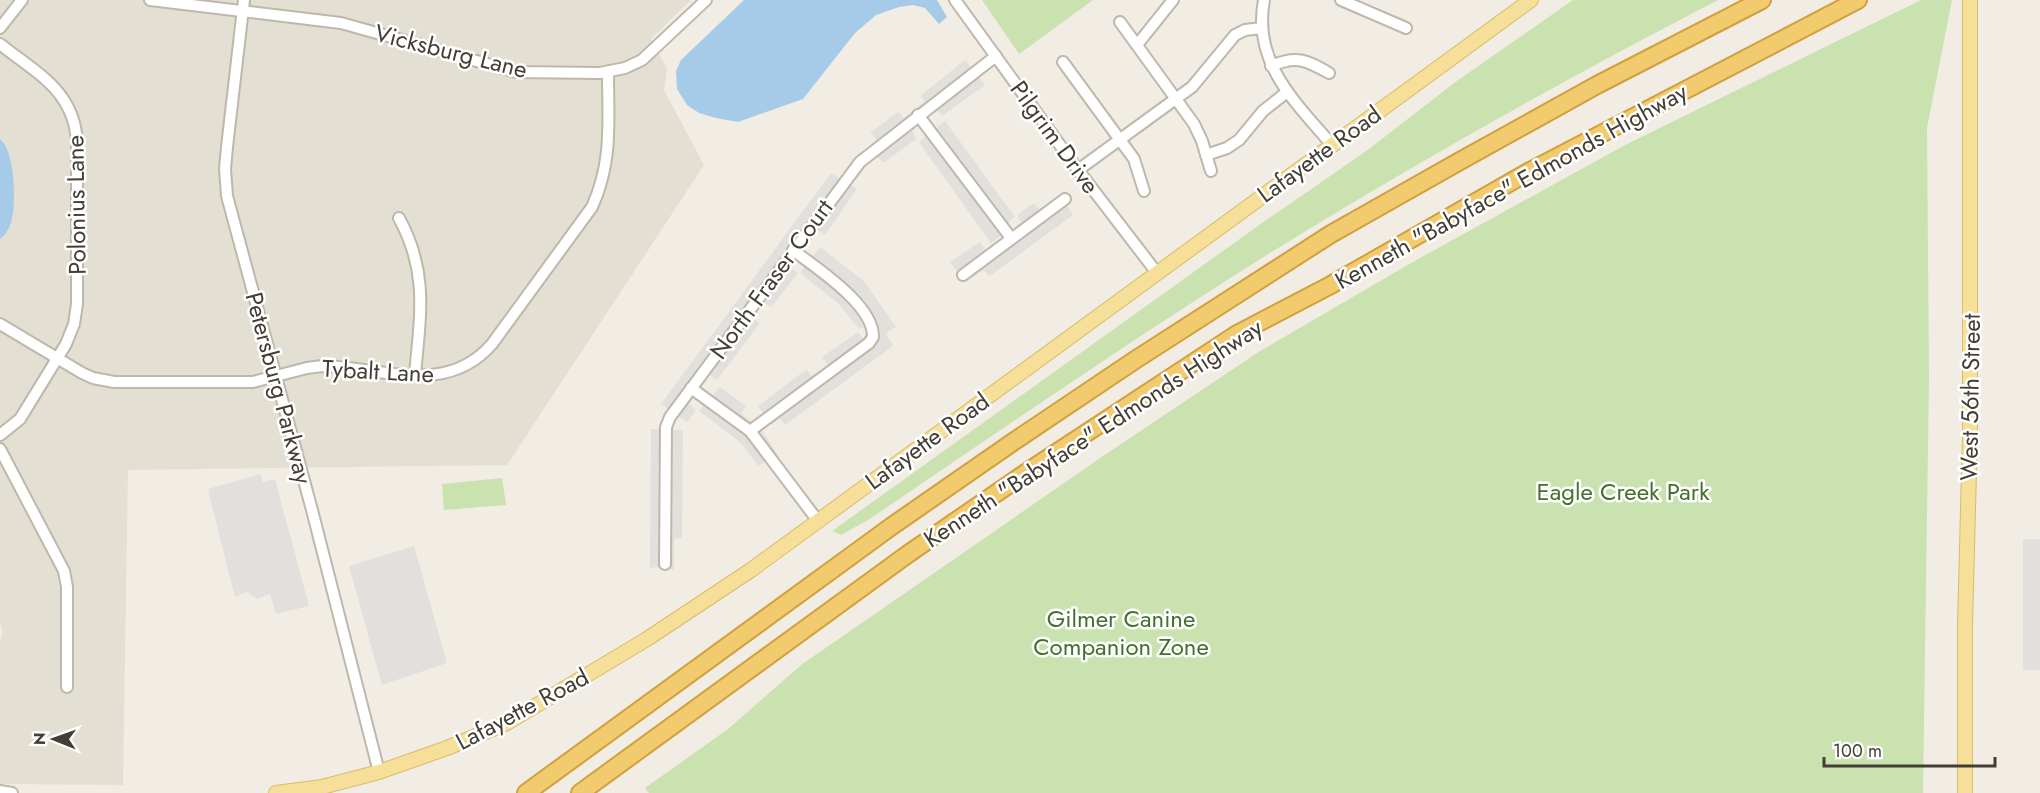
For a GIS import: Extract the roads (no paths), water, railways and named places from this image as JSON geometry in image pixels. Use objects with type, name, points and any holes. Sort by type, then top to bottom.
[{"type":"highway","name":"Kenneth \"Babyface\" Edmonds Highway","points":[[526,793],[966,474],[1135,360],[1331,234],[1460,160],[1762,0]]},
{"type":"highway","name":"Kenneth \"Babyface\" Edmonds Highway","points":[[580,793],[908,554],[1095,426],[1238,334],[1329,286],[1530,171],[1858,0]]},
{"type":"main road","name":"Lafayette Road","points":[[276,793],[321,787],[380,772],[447,748],[507,723],[647,639],[751,570],[1531,0]]},
{"type":"main road","name":"West 56th Street","points":[[1965,793],[1965,654],[1970,434],[1970,0]]},
{"type":"street","points":[[0,28],[22,0]]},
{"type":"street","name":"Vicksburg Lane","points":[[150,0],[244,5],[353,26],[516,72],[608,73],[625,69],[642,60],[706,0]]},
{"type":"street","name":"Pilgrim Drive","points":[[955,0],[1078,170],[1157,273]]},
{"type":"street","points":[[1137,45],[1173,0]]},
{"type":"street","points":[[1264,0],[1262,28],[1271,66],[1287,92],[1332,145]]},
{"type":"street","points":[[1341,0],[1406,28]]},
{"type":"street","name":"Petersburg Parkway","points":[[244,5],[227,147],[226,191],[318,531],[380,772]]},
{"type":"street","points":[[1120,22],[1199,132],[1210,171]]},
{"type":"street","points":[[1078,170],[1192,87],[1236,35],[1245,30],[1262,28]]},
{"type":"street","name":"Polonius Lane","points":[[0,44],[59,91],[70,110],[76,131],[77,304],[71,332],[57,358],[20,419],[0,435]]},
{"type":"street","name":"North Fraser Court","points":[[665,564],[666,427],[670,417],[860,162],[996,56]]},
{"type":"street","points":[[1271,66],[1284,60],[1297,59],[1329,73]]},
{"type":"street","points":[[1063,62],[1136,164],[1144,191]]},
{"type":"street","name":"Tybalt Lane","points":[[0,324],[89,377],[114,382],[246,382],[322,366],[437,376],[468,366],[481,356],[589,212],[603,182],[608,155],[608,73]]},
{"type":"street","points":[[1206,155],[1227,148],[1239,140],[1263,111],[1287,92]]},
{"type":"street","points":[[918,115],[1011,238]]},
{"type":"street","points":[[963,275],[1065,199]]},
{"type":"street","points":[[399,219],[411,243],[421,280],[421,314],[415,375]]},
{"type":"street","points":[[750,431],[868,343],[873,335],[872,325],[849,293],[793,250]]},
{"type":"street","points":[[691,388],[750,431],[818,521]]},
{"type":"street","points":[[0,449],[64,571],[67,587],[67,687]]},
{"type":"street","points":[[0,791],[12,793]]},
{"type":"water","points":[[744,0],[937,0],[947,17],[939,24],[925,8],[913,5],[876,15],[855,33],[803,99],[738,122],[699,113],[687,105],[677,89],[676,71],[681,60]]},
{"type":"water","points":[[0,139],[9,154],[14,200],[11,224],[0,239]]},
{"type":"park label","name":"Eagle Creek Park","points":[[1623,491]]},
{"type":"park label","name":"Gilmer Canine Companion Zone","points":[[1121,632]]}]
